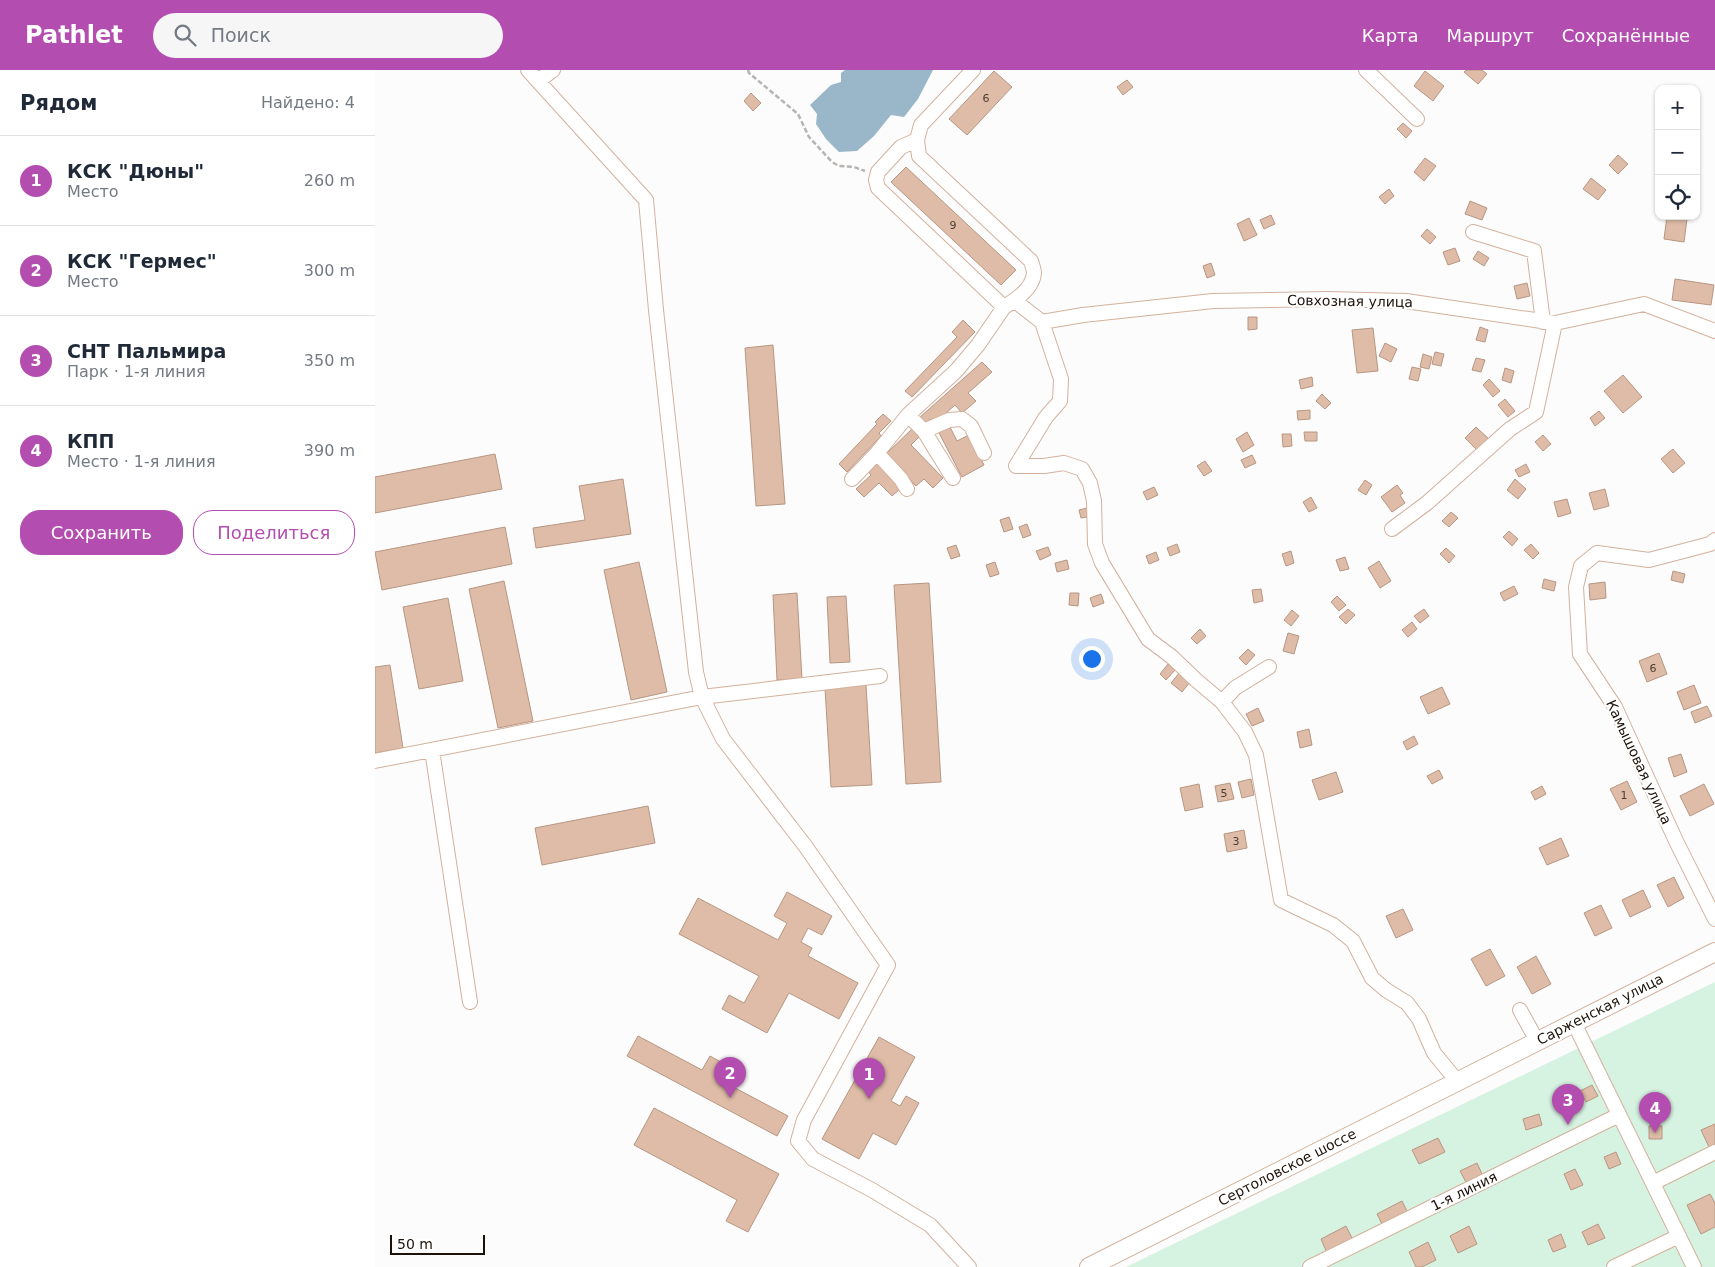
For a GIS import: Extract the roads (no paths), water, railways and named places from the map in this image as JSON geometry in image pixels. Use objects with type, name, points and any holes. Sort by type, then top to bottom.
[{"type":"main road","name":"Сарженская улица","points":[[1486,1066],[1715,952]]},
{"type":"main road","name":"Сертоловское шоссе","points":[[1089,1267],[1486,1066]]},
{"type":"street","points":[[528,70],[646,200],[657,320],[696,672],[702,697],[723,740],[806,847],[888,965],[804,1120],[798,1140],[813,1159],[872,1190],[930,1225],[969,1267]]},
{"type":"street","points":[[538,81],[553,70]]},
{"type":"street","points":[[852,479],[877,453],[908,415],[956,371],[1010,304],[1031,283],[1034,272],[1031,261],[919,156],[917,140],[921,125],[973,70]]},
{"type":"street","points":[[1366,70],[1417,119]]},
{"type":"street","points":[[917,140],[901,147],[878,172],[876,180],[879,188],[1010,304],[1042,322],[1061,379],[1060,401],[1045,417],[1017,466],[1044,466],[1064,463],[1082,469],[1090,483],[1094,501],[1095,544],[1102,563],[1149,639],[1222,702],[1245,732],[1256,755],[1281,900],[1333,925],[1353,941],[1372,978],[1386,990],[1407,1003],[1419,1019],[1434,1053],[1457,1081]]},
{"type":"street","points":[[1392,529],[1427,503],[1510,429],[1536,412],[1549,322],[1534,252],[1473,232]]},
{"type":"street","name":"Совхозная улица","points":[[1042,322],[1083,315],[1213,301],[1328,299],[1406,301],[1549,322],[1644,304],[1715,331]]},
{"type":"street","points":[[908,415],[924,431],[953,478]]},
{"type":"street","points":[[924,431],[949,420],[962,419],[971,426],[984,453]]},
{"type":"street","points":[[877,453],[901,479],[907,489]]},
{"type":"street","name":"Камышовая улица","points":[[1715,540],[1710,544],[1649,560],[1597,553],[1581,566],[1575,587],[1579,654],[1615,707],[1676,841],[1715,919]]},
{"type":"street","points":[[1222,702],[1235,688],[1269,667]]},
{"type":"street","points":[[375,761],[702,697],[880,676]]},
{"type":"street","points":[[432,750],[470,1002]]},
{"type":"street","points":[[1520,1010],[1537,1041]]},
{"type":"street","points":[[1574,1023],[1694,1267]]},
{"type":"street","name":"1-я линия","points":[[1310,1267],[1619,1115]]},
{"type":"street","points":[[1653,1183],[1715,1152]]},
{"type":"street","points":[[1615,1267],[1679,1236]]},
{"type":"water","points":[[845,70],[933,70],[918,99],[904,117],[891,115],[874,136],[857,151],[839,152],[826,139],[816,124],[817,114],[810,105],[831,85],[841,82],[841,73]]},
{"type":"place","name":"КСК \"Гермес\"","points":[[730,1098]]},
{"type":"place","name":"КСК \"Дюны\"","points":[[869,1099]]},
{"type":"place","name":"СНТ Пальмира","points":[[1568,1125]]},
{"type":"place","name":"КПП","points":[[1655,1133]]}]
